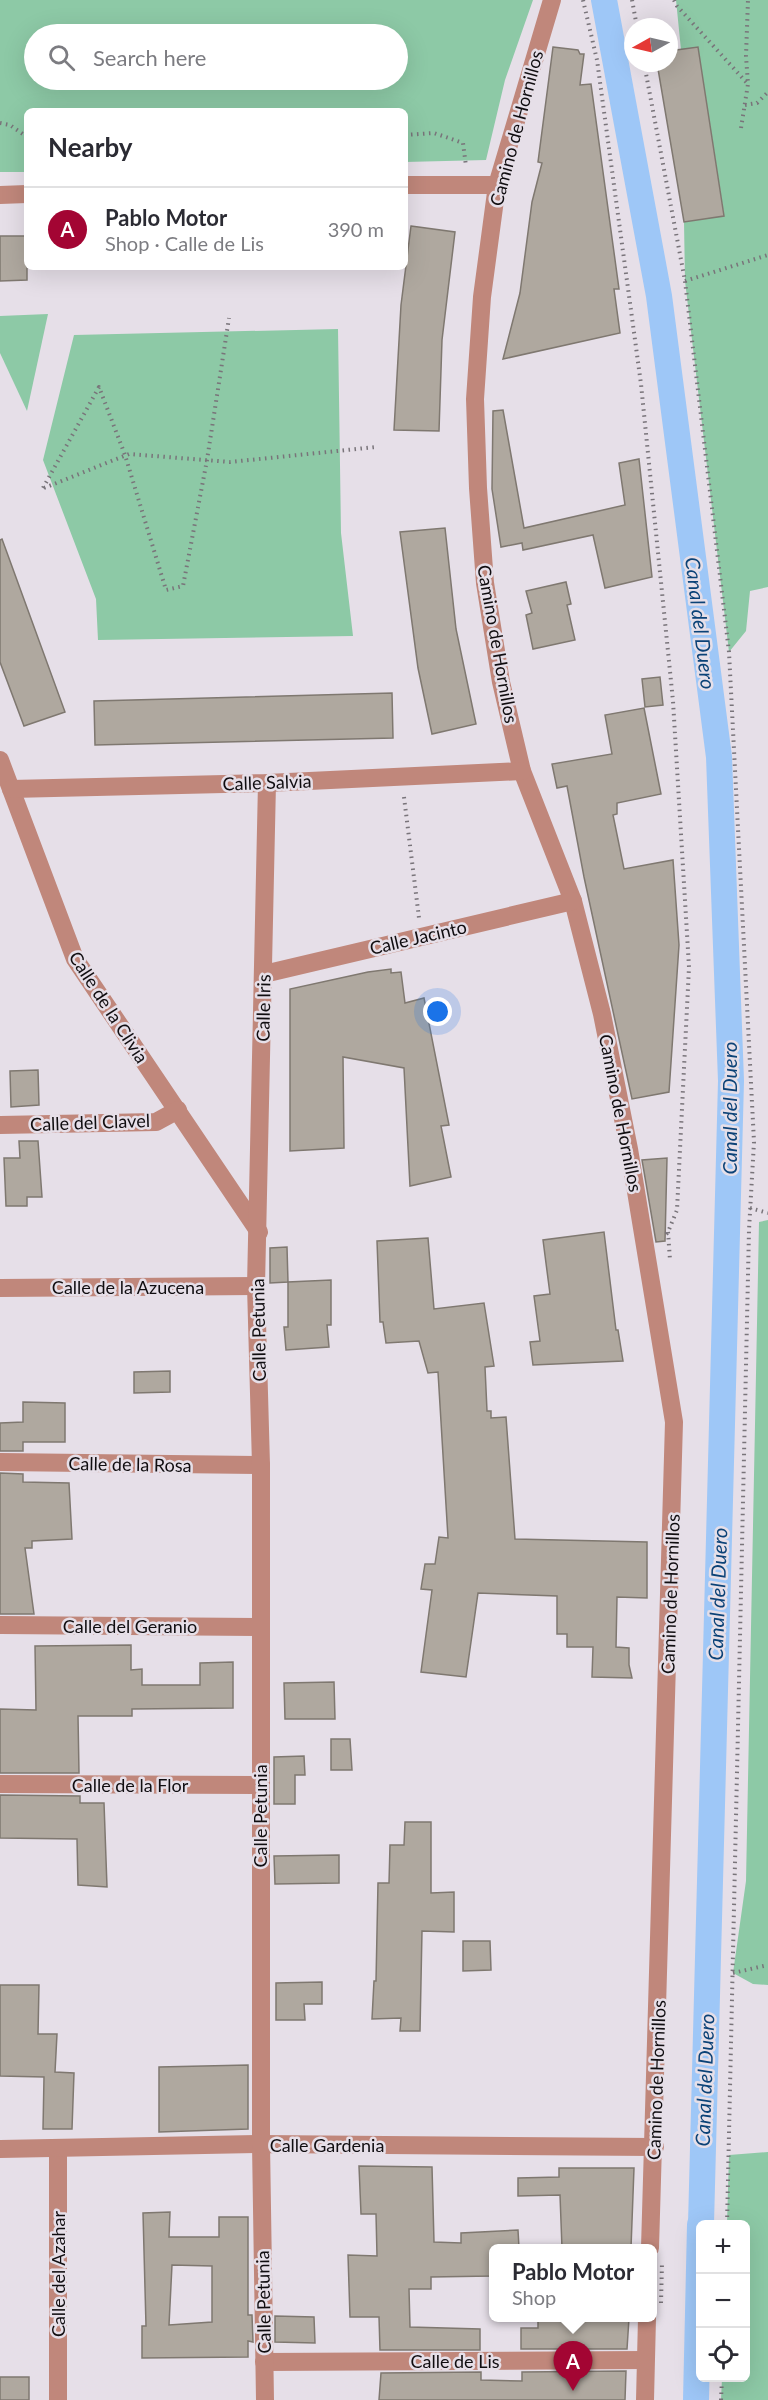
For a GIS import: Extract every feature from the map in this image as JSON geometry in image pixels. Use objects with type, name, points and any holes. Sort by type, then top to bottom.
[{"type":"street","name":"Camino de Hornillos","points":[[552,0],[497,185],[482,297],[475,399],[478,488],[485,583],[501,682],[522,771],[573,901],[602,1014],[674,1422],[650,2244]]},
{"type":"street","points":[[408,185],[497,185]]},
{"type":"street","points":[[0,195],[24,194]]},
{"type":"street","name":"Calle de la Clivia","points":[[0,760],[75,959],[259,1232]]},
{"type":"street","name":"Calle Salvia","points":[[10,789],[267,783],[522,771]]},
{"type":"street","name":"Calle Iris","points":[[259,1232],[267,783]]},
{"type":"street","name":"Calle Jacinto","points":[[264,974],[573,901]]},
{"type":"street","name":"Calle del Clavel","points":[[0,1125],[156,1122],[178,1110]]},
{"type":"street","name":"Calle Petunia","points":[[259,1232],[256,1286],[261,1465],[261,2144],[265,2400]]},
{"type":"street","name":"Calle de la Azucena","points":[[0,1288],[256,1286]]},
{"type":"street","name":"Calle de la Rosa","points":[[0,1462],[261,1465]]},
{"type":"street","name":"Calle del Geranio","points":[[0,1625],[260,1627]]},
{"type":"street","name":"Calle de la Flor","points":[[0,1784],[260,1785]]},
{"type":"street","name":"Calle Gardenia","points":[[0,2149],[261,2144],[654,2147]]},
{"type":"street","name":"Calle del Azahar","points":[[58,2148],[58,2400]]},
{"type":"street","points":[[645,2400],[647,2322]]},
{"type":"street","name":"Calle de Lis","points":[[264,2362],[645,2360]]},
{"type":"path","points":[[583,0],[597,60],[641,384],[673,700],[689,967],[676,1210],[668,1232],[646,1257]]},
{"type":"path","points":[[632,0],[635,18]]},
{"type":"path","points":[[674,0],[676,6],[748,84]]},
{"type":"path","points":[[741,128],[748,84],[746,56],[748,0]]},
{"type":"path","points":[[646,72],[685,281],[729,652],[754,1142],[750,1208],[727,2220]]},
{"type":"path","points":[[745,105],[757,103],[768,92]]},
{"type":"path","points":[[0,123],[10,125],[24,135]]},
{"type":"path","points":[[408,135],[434,134],[463,143],[469,185]]},
{"type":"path","points":[[685,281],[768,255]]},
{"type":"path","points":[[230,318],[207,460],[183,586],[166,590],[124,455],[99,387],[43,488],[124,455],[129,454],[207,460],[230,462],[376,447]]},
{"type":"path","points":[[401,777],[421,937]]},
{"type":"path","points":[[750,1208],[768,1213]]},
{"type":"path","points":[[733,1973],[768,1965]]},
{"type":"path","points":[[721,2400],[722,2382]]},
{"type":"green space","points":[[0,0],[533,0],[505,80],[486,160],[408,162],[408,108],[24,108],[24,172],[0,172]]},
{"type":"green space","points":[[676,0],[768,0],[768,587],[750,591],[746,631],[729,652],[685,281],[684,222],[724,215],[698,47],[681,50]]},
{"type":"green space","points":[[48,314],[27,411],[0,353],[0,316]]},
{"type":"green space","points":[[338,329],[341,533],[353,636],[98,640],[96,599],[43,460],[74,335]]},
{"type":"green space","points":[[768,1220],[768,1985],[753,1984],[733,1973],[746,1881],[759,1222]]},
{"type":"green space","points":[[768,2152],[768,2400],[721,2400],[722,2382],[750,2382],[750,2220],[727,2220],[729,2155]]},
{"type":"building","points":[[553,47],[578,50],[580,54],[584,54],[580,85],[591,84],[619,289],[614,289],[620,333],[503,359],[520,293],[532,202],[542,163],[538,162]]},
{"type":"building","points":[[698,47],[724,216],[684,222],[659,72],[678,72],[678,50]]},
{"type":"building","points":[[411,226],[455,232],[442,340],[439,431],[394,430],[401,305],[405,270],[408,270]]},
{"type":"building","points":[[0,236],[24,236],[24,270],[27,270],[27,280],[0,281]]},
{"type":"building","points":[[503,410],[524,528],[625,505],[619,463],[639,459],[652,577],[605,588],[593,535],[523,550],[522,543],[501,547],[492,489],[493,411]]},
{"type":"building","points":[[445,528],[456,629],[476,724],[432,734],[418,668],[400,532]]},
{"type":"building","points":[[2,539],[65,712],[24,726],[0,662],[0,540]]},
{"type":"building","points":[[566,582],[571,604],[567,605],[575,640],[533,649],[526,615],[532,613],[526,591]]},
{"type":"building","points":[[660,677],[663,705],[645,707],[642,679]]},
{"type":"building","points":[[392,693],[393,738],[95,745],[94,701]]},
{"type":"building","points":[[644,708],[661,794],[617,803],[617,814],[613,815],[624,869],[673,860],[679,945],[669,1092],[632,1099],[584,877],[567,786],[557,788],[552,764],[612,754],[605,715]]},
{"type":"building","points":[[391,969],[391,973],[401,972],[405,1003],[424,998],[449,1125],[441,1126],[451,1177],[410,1186],[404,1068],[343,1057],[344,1148],[290,1151],[290,989]]},
{"type":"building","points":[[38,1070],[39,1105],[11,1107],[10,1071]]},
{"type":"building","points":[[19,1141],[38,1141],[42,1197],[27,1197],[27,1206],[6,1206],[4,1158],[20,1158]]},
{"type":"building","points":[[667,1158],[665,1241],[656,1242],[642,1160]]},
{"type":"building","points":[[604,1232],[616,1330],[618,1330],[623,1361],[533,1365],[530,1342],[540,1341],[534,1296],[550,1294],[543,1240]]},
{"type":"building","points":[[428,1238],[434,1309],[484,1303],[494,1366],[485,1367],[487,1411],[491,1411],[491,1418],[506,1417],[515,1539],[647,1542],[647,1598],[617,1597],[616,1647],[629,1648],[632,1678],[592,1677],[593,1647],[567,1647],[567,1634],[557,1634],[557,1596],[478,1593],[466,1677],[421,1672],[432,1590],[421,1589],[425,1564],[435,1564],[439,1537],[448,1538],[438,1372],[428,1373],[419,1341],[386,1343],[383,1322],[380,1322],[377,1241]]},
{"type":"building","points":[[287,1247],[288,1282],[270,1283],[270,1248]]},
{"type":"building","points":[[331,1280],[331,1325],[327,1325],[329,1347],[286,1350],[284,1327],[288,1327],[288,1282]]},
{"type":"building","points":[[170,1371],[170,1392],[134,1393],[134,1372]]},
{"type":"building","points":[[23,1402],[65,1403],[65,1442],[23,1442],[23,1451],[0,1451],[0,1423],[23,1422]]},
{"type":"building","points":[[0,1473],[23,1474],[23,1482],[69,1483],[72,1539],[32,1541],[32,1548],[25,1548],[34,1614],[0,1614]]},
{"type":"building","points":[[131,1645],[131,1670],[142,1669],[142,1685],[200,1685],[200,1663],[233,1662],[233,1708],[132,1709],[132,1716],[78,1716],[79,1773],[0,1773],[0,1709],[36,1710],[35,1646]]},
{"type":"building","points":[[334,1682],[335,1719],[285,1719],[284,1683]]},
{"type":"building","points":[[331,1739],[350,1739],[352,1770],[331,1770]]},
{"type":"building","points":[[304,1756],[305,1775],[295,1775],[295,1804],[274,1804],[274,1757]]},
{"type":"building","points":[[0,1795],[80,1796],[80,1803],[104,1803],[107,1887],[78,1885],[77,1839],[0,1838]]},
{"type":"building","points":[[405,1822],[431,1822],[431,1893],[454,1892],[454,1932],[422,1931],[420,2031],[400,2031],[401,2018],[372,2019],[374,1981],[376,1981],[378,1883],[389,1883],[390,1845],[404,1845]]},
{"type":"building","points":[[339,1855],[339,1883],[275,1884],[274,1856]]},
{"type":"building","points":[[463,1941],[490,1941],[491,1970],[463,1971]]},
{"type":"building","points":[[322,1982],[322,2004],[304,2004],[305,2020],[276,2020],[276,1983]]},
{"type":"building","points":[[0,1985],[39,1985],[38,2034],[57,2034],[55,2072],[74,2073],[72,2129],[43,2129],[44,2077],[0,2076]]},
{"type":"building","points":[[248,2065],[248,2129],[159,2132],[159,2067]]},
{"type":"building","points":[[359,2166],[432,2167],[434,2242],[461,2243],[461,2233],[518,2230],[519,2244],[489,2244],[489,2276],[431,2277],[431,2289],[409,2289],[410,2327],[480,2329],[480,2350],[380,2350],[379,2317],[350,2317],[348,2255],[377,2256],[376,2214],[361,2214]]},
{"type":"building","points":[[559,2168],[634,2168],[631,2244],[562,2244],[560,2195],[518,2196],[518,2178],[559,2177]]},
{"type":"building","points":[[170,2212],[169,2237],[219,2237],[219,2217],[248,2217],[248,2315],[252,2315],[253,2342],[248,2341],[248,2357],[142,2358],[142,2326],[146,2326],[143,2213]],"holes":[[[172,2265],[212,2266],[212,2322],[169,2325]]]},
{"type":"building","points":[[275,2316],[314,2317],[315,2343],[275,2342]]},
{"type":"building","points":[[538,2322],[629,2322],[627,2349],[521,2349],[521,2328],[538,2328]]},
{"type":"building","points":[[626,2371],[625,2400],[379,2400],[381,2373],[481,2372],[481,2380],[522,2381],[522,2372]]},
{"type":"building","points":[[0,2377],[29,2377],[29,2400],[0,2400]]},
{"type":"waterway","name":"Canal del Duero","points":[[604,0],[659,296],[719,757],[731,1081],[701,2220]]},
{"type":"waterway","name":"Canal del Duero","points":[[696,2400],[699,2274]]},
{"type":"place","name":"Pablo Motor","points":[[573,2391]]}]
